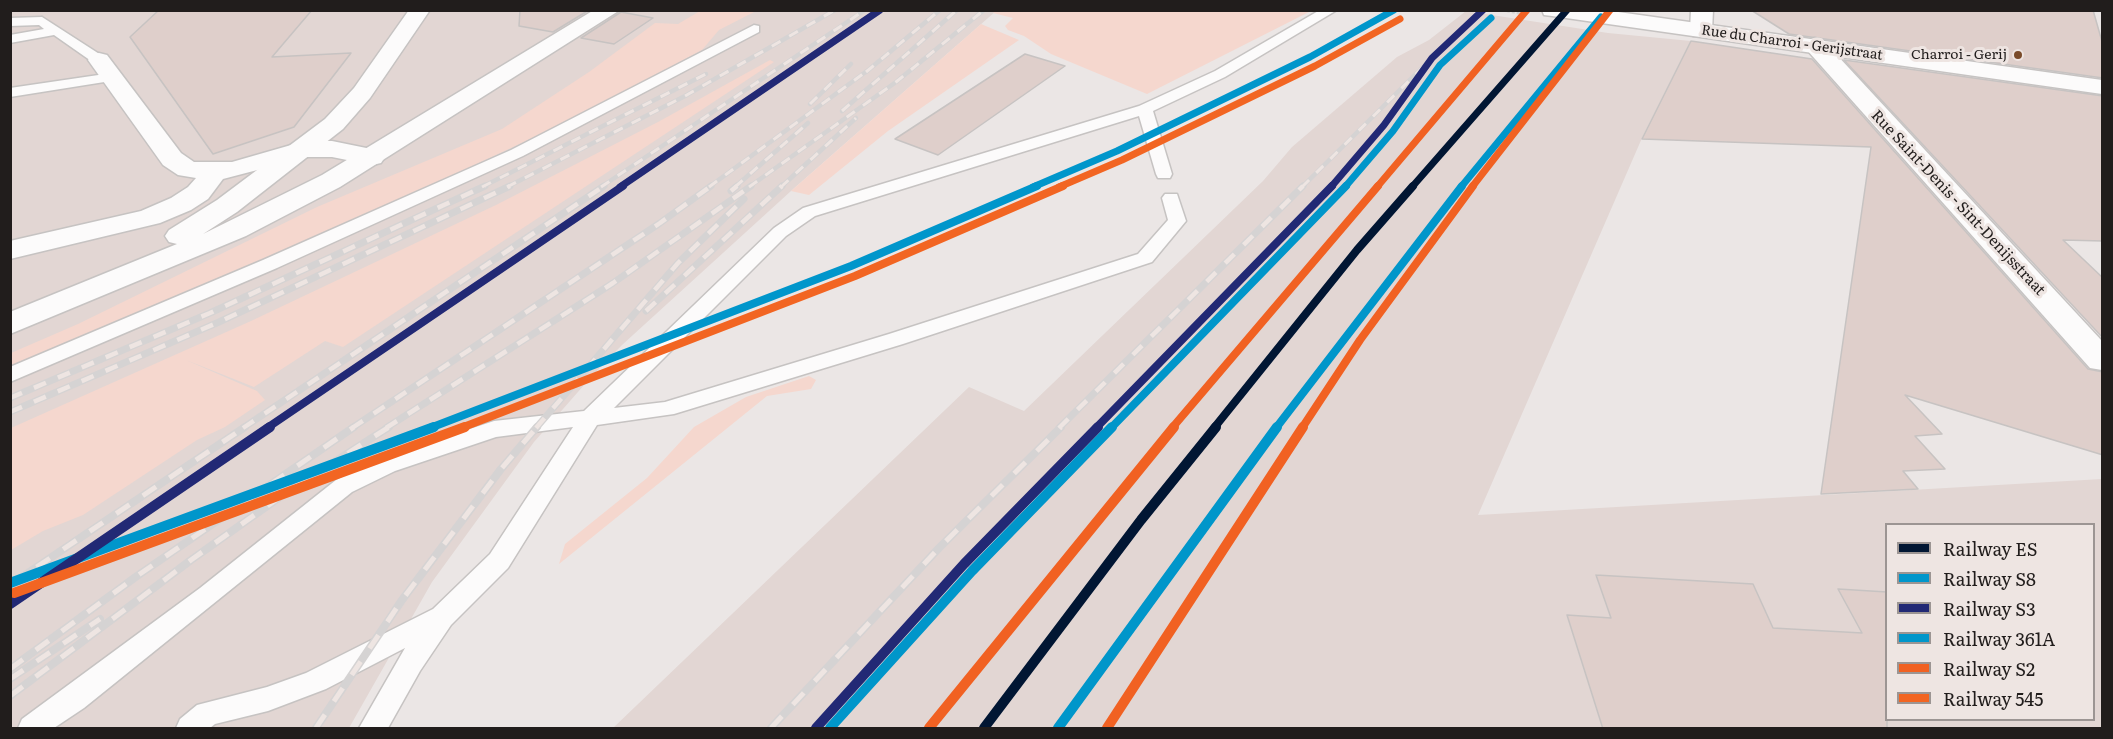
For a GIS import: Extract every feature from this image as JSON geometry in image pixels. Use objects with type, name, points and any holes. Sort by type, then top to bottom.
[{"type":"main road","points":[[10,316],[190,230],[305,149],[334,124],[362,93],[420,10]]},
{"type":"main road","points":[[10,324],[236,230],[372,158],[610,10]]},
{"type":"main road","name":"Rue du Charroi - Gerijstraat","points":[[1552,10],[1701,21],[2103,81]]},
{"type":"main road","name":"Rue du Charroi - Gerijstraat","points":[[1609,10],[2103,75]]},
{"type":"main road","name":"Rue du Charroi - Gerijstraat","points":[[1644,10],[1815,45],[2103,87]]},
{"type":"main road","name":"Rue Saint-Denis - Sint-Denijsstraat","points":[[1815,45],[2103,360]]},
{"type":"main road","points":[[105,69],[172,159],[187,169],[215,172],[250,166],[305,149],[332,149],[372,158]]},
{"type":"main road","points":[[10,250],[150,218],[181,204],[198,193],[215,172]]},
{"type":"lane","points":[[190,729],[207,714],[268,699],[316,681],[442,617],[465,597],[499,561],[591,417],[780,232],[809,212],[1145,109],[1220,74],[1331,10]]},
{"type":"lane","points":[[10,22],[42,21],[105,69]]},
{"type":"lane","points":[[10,375],[292,254],[517,153],[651,85],[754,29]]},
{"type":"lane","points":[[10,39],[56,31]]},
{"type":"lane","points":[[10,93],[105,69]]},
{"type":"lane","points":[[1145,109],[1164,174]]},
{"type":"lane","points":[[32,729],[155,637],[344,486],[387,465],[494,429],[666,409],[896,339],[1145,258],[1177,221],[1171,198]]},
{"type":"lane","points":[[373,729],[410,663],[442,617]]},
{"type":"shaded area","points":[[996,10],[1311,11],[1147,94],[1051,54],[1024,36],[1008,30],[1005,26],[1013,18],[993,13]]},
{"type":"shaded area","points":[[10,11],[996,11],[791,191],[622,345],[592,376],[534,442],[432,582],[349,728],[11,728]]},
{"type":"shaded area","points":[[700,11],[756,11],[719,30],[702,50],[575,118],[327,234],[11,368],[11,353],[78,324],[317,207],[502,129],[589,72],[655,23],[678,24]]},
{"type":"shaded area","points":[[1466,11],[1608,33],[1691,41],[1642,138],[1478,515],[2102,479],[2102,728],[613,728],[969,387],[1024,411],[1263,181],[1292,147],[1397,57],[1429,40]]},
{"type":"shaded area","points":[[981,24],[1019,40],[888,131],[809,195],[791,191]]},
{"type":"shaded area","points":[[770,60],[774,62],[343,347],[325,341],[254,387],[186,360],[257,391],[265,400],[225,427],[197,440],[83,515],[43,531],[11,550],[11,428],[251,321],[496,205],[658,122]]},
{"type":"shaded area","points":[[809,376],[816,380],[811,389],[767,396],[559,564],[565,544],[647,478],[694,427],[746,397]]},
{"type":"building","points":[[159,10],[312,10],[272,57],[351,53],[294,127],[213,154],[130,37]]},
{"type":"building","points":[[520,10],[589,10],[553,32],[519,26]]},
{"type":"building","points":[[1751,10],[2093,10],[2103,45],[2103,78],[1789,34]]},
{"type":"building","points":[[621,12],[653,18],[614,44],[581,38]]},
{"type":"building","points":[[1691,41],[1812,59],[2088,369],[2103,372],[2103,455],[1905,395],[1942,434],[1915,436],[1945,469],[1903,471],[1918,489],[1821,494],[1871,147],[1642,139]]},
{"type":"building","points":[[1025,54],[1065,66],[938,155],[895,139]]},
{"type":"building","points":[[1844,60],[2103,96],[2103,241],[2063,240],[2103,278],[2103,338]]},
{"type":"building","points":[[1596,575],[1753,584],[1773,628],[1862,633],[1838,589],[1885,592],[1885,721],[1887,721],[1887,729],[1603,729],[1567,615],[1611,618]]},
{"type":"railway","points":[[507,187],[685,96],[835,10]]},
{"type":"railway","points":[[601,187],[865,10]]},
{"type":"railway","points":[[869,69],[940,10]]},
{"type":"railway","points":[[842,111],[957,10]]},
{"type":"railway","points":[[749,187],[896,82],[984,10]]},
{"type":"railway","points":[[1302,187],[1437,53]]},
{"type":"railway","points":[[810,104],[851,64]]},
{"type":"railway","points":[[709,187],[869,69]]},
{"type":"railway","points":[[866,72],[869,69]]},
{"type":"railway","points":[[482,187],[706,74]]},
{"type":"railway","points":[[781,187],[856,118]]},
{"type":"railway","points":[[735,187],[808,123]]},
{"type":"railway","points":[[10,398],[210,313],[485,186]]},
{"type":"railway","points":[[10,412],[219,322],[510,186]]},
{"type":"railway","points":[[243,428],[604,186]]},
{"type":"railway","points":[[352,428],[660,223],[711,186]]},
{"type":"railway","points":[[731,191],[737,186]]},
{"type":"railway","points":[[386,428],[613,283],[751,186]]},
{"type":"railway","points":[[646,311],[782,186]]},
{"type":"railway","points":[[1059,428],[1303,186]]},
{"type":"railway","points":[[536,428],[678,263],[744,199]]},
{"type":"railway","points":[[10,585],[245,427]]},
{"type":"railway","points":[[10,669],[137,576],[354,427]]},
{"type":"railway","points":[[10,696],[191,560],[287,492],[389,427]]},
{"type":"railway","points":[[316,728],[402,600],[501,469],[537,427]]},
{"type":"railway","points":[[771,728],[939,548],[1061,427]]},
{"type":"railway","points":[[10,679],[100,619]]},
{"type":"rail line","name":"S3","points":[[10,604],[880,10]]},
{"type":"rail line","name":"S8","points":[[10,583],[528,392],[851,266],[1117,151],[1310,57],[1394,10]]},
{"type":"rail line","name":"S3","points":[[816,728],[964,564],[1340,178],[1384,125],[1432,58],[1483,10]]},
{"type":"rail line","name":"S2","points":[[929,728],[1137,470],[1527,10]]},
{"type":"rail line","name":"ES","points":[[984,728],[1141,520],[1357,250],[1567,10]]},
{"type":"rail line","name":"S2","points":[[1107,728],[1360,340],[1450,215],[1610,10]]},
{"type":"rail line","name":"361A","points":[[1058,728],[1305,389],[1469,177],[1601,17]]},
{"type":"rail line","name":"361A","points":[[830,728],[972,571],[1347,185],[1393,131],[1440,65],[1491,18]]},
{"type":"rail line","name":"545","points":[[14,593],[532,402],[855,276],[1122,160],[1315,66],[1400,19]]},
{"type":"place","name":"Charroi - Gerij","points":[[2018,55]]}]
